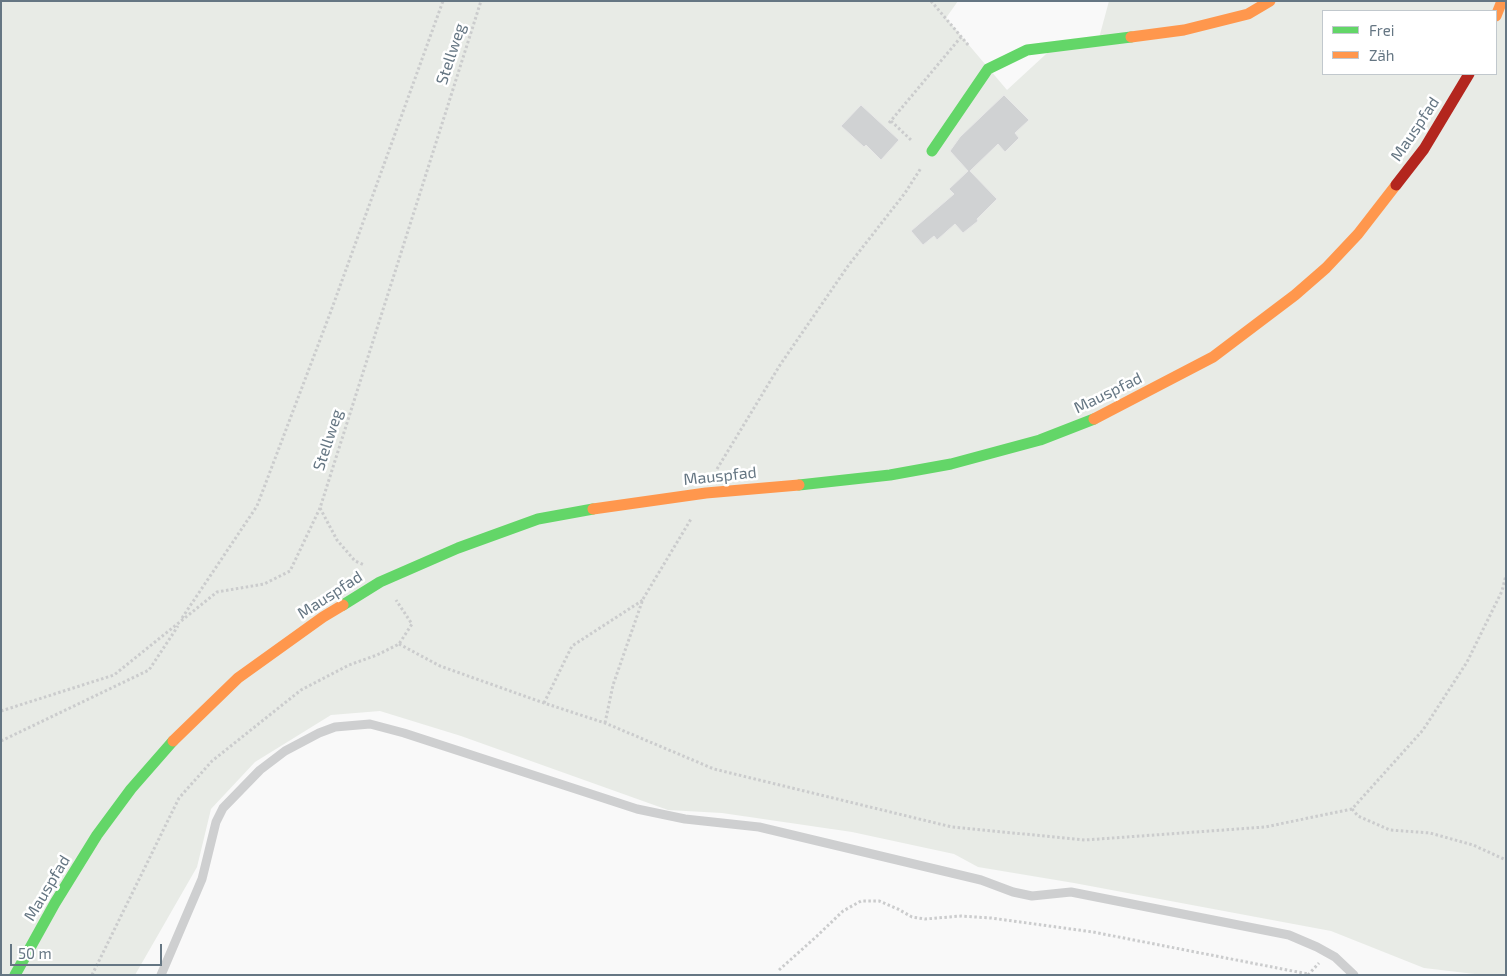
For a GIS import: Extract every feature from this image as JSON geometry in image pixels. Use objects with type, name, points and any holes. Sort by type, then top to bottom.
[{"type":"street","points":[[932,151],[988,70],[1027,50],[1184,30],[1248,14],[1270,1]]},
{"type":"street","points":[[1497,14],[1502,1]]},
{"type":"street","name":"Mauspfad","points":[[15,975],[55,903],[97,836],[131,789],[162,752],[238,678],[323,617],[380,582],[458,548],[538,519],[624,504],[706,493],[882,476],[952,464],[1040,440],[1088,421],[1213,357],[1295,295],[1326,268],[1358,234],[1424,148],[1468,75]]},
{"type":"lane","points":[[161,975],[202,880],[216,822],[223,808],[260,770],[285,751],[319,733],[335,727],[370,724],[404,733],[637,810],[685,819],[759,827],[981,880],[1032,896],[1071,892],[1288,935],[1317,947],[1335,958],[1354,975]]},
{"type":"path","points":[[1,741],[149,670],[257,506],[334,302],[443,1]]},
{"type":"path","name":"Stellweg","points":[[1,711],[114,675],[217,592],[264,584],[290,571],[320,508],[481,1]]},
{"type":"path","points":[[931,1],[969,46]]},
{"type":"path","points":[[906,135],[890,122],[961,37]]},
{"type":"path","points":[[706,493],[718,467],[780,365],[848,266],[905,193],[932,151]]},
{"type":"path","points":[[92,975],[178,798],[212,760],[302,690],[349,665],[377,655],[399,644],[412,624],[400,604],[380,582],[374,569],[355,561],[337,540],[320,508]]},
{"type":"path","points":[[605,723],[613,685],[643,599],[692,518]]},
{"type":"path","points":[[399,644],[440,666],[605,723],[714,769],[952,827],[1085,840],[1265,827],[1352,809],[1423,730],[1467,662],[1502,591],[1506,575]]},
{"type":"path","points":[[544,703],[572,646],[643,599]]},
{"type":"path","points":[[1352,809],[1358,816],[1390,830],[1430,833],[1473,845],[1506,860]]},
{"type":"path","points":[[779,970],[843,911],[861,902],[879,901],[898,909],[912,918],[925,919],[961,916],[991,918],[1093,932],[1308,974]]},
{"type":"shaded area","points":[[1,1],[958,1],[946,18],[1007,90],[1058,43],[1099,38],[1109,1],[1506,1],[1506,975],[1483,975],[1424,968],[1331,931],[978,867],[954,854],[852,832],[722,813],[668,810],[461,736],[380,711],[331,715],[255,762],[211,809],[197,867],[135,975],[1,975]]},
{"type":"building","points":[[1004,95],[1029,120],[1015,133],[1019,138],[1005,152],[998,144],[970,171],[997,199],[977,219],[978,221],[963,233],[955,224],[937,240],[934,236],[923,245],[911,231],[954,194],[949,189],[968,171],[950,151],[960,137]]},
{"type":"building","points":[[861,105],[899,140],[881,160],[866,145],[864,147],[841,126]]},
{"type":"traffic: fast","points":[[932,151],[988,69],[1027,50],[1131,37]]},
{"type":"traffic: fast","points":[[799,485],[890,475],[951,464],[1040,440],[1094,419]]},
{"type":"traffic: fast","points":[[343,605],[380,582],[458,548],[538,519],[593,509]]},
{"type":"traffic: fast","points":[[15,975],[55,903],[97,835],[131,789],[173,741]]},
{"type":"traffic: slow","points":[[1131,37],[1184,30],[1248,14],[1270,1]]},
{"type":"traffic: slow","points":[[1497,14],[1502,1]]},
{"type":"traffic: slow","points":[[1094,419],[1213,357],[1295,295],[1326,268],[1358,234],[1396,185]]},
{"type":"traffic: slow","points":[[593,509],[706,493],[799,485]]},
{"type":"traffic: slow","points":[[173,741],[238,678],[323,617],[343,605]]},
{"type":"traffic: jam","points":[[1396,185],[1424,149],[1468,75]]}]
